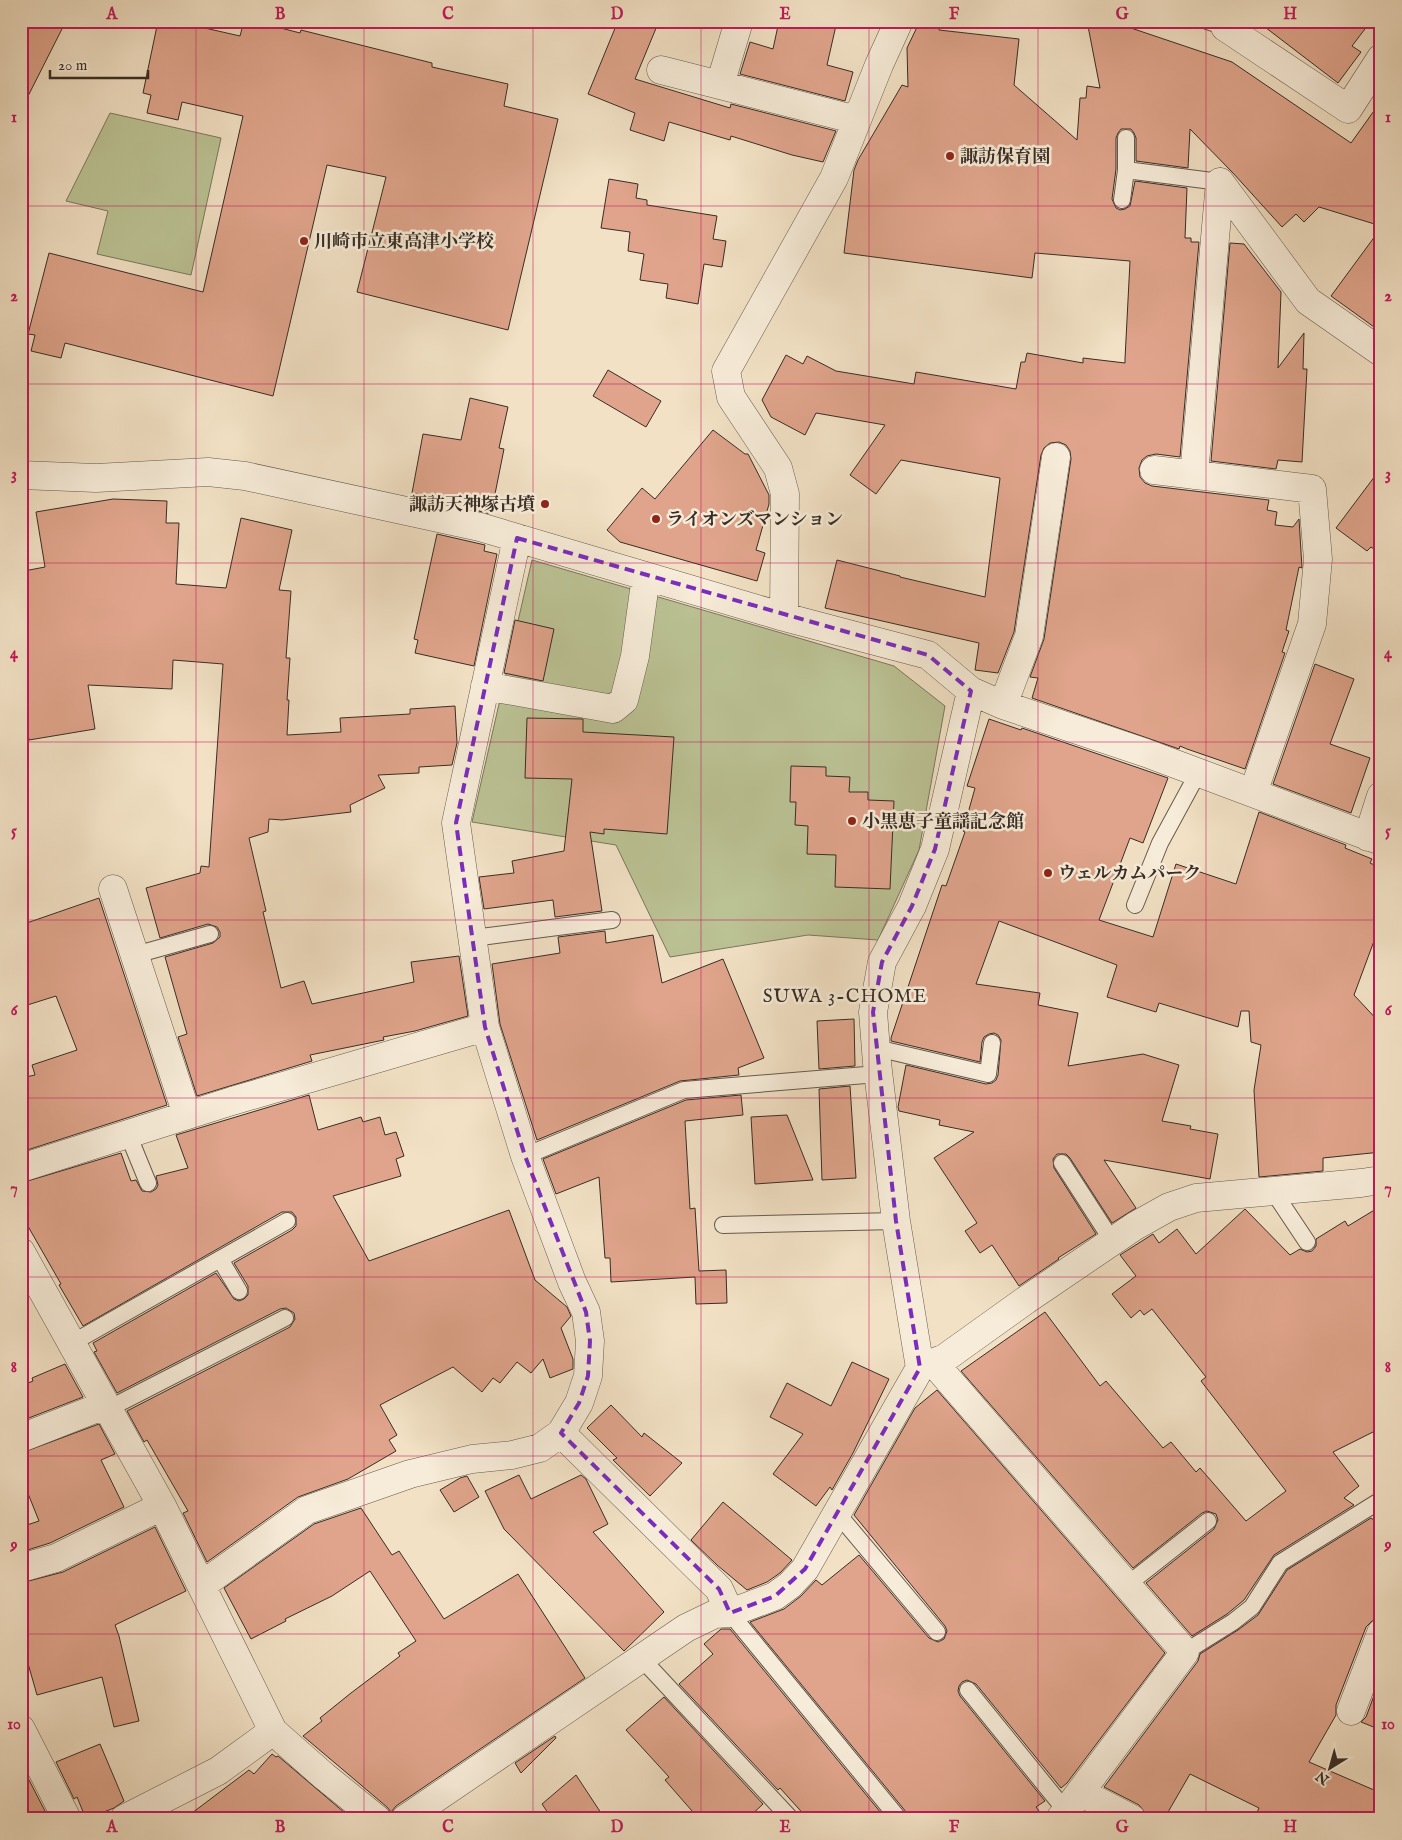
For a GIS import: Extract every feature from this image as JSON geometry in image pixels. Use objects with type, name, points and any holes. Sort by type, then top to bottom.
[{"type":"street","points":[[720,85],[740,21]]},
{"type":"street","points":[[784,617],[785,494],[778,468],[731,396],[726,371],[834,178],[899,21]]},
{"type":"street","points":[[1220,23],[1348,109],[1381,58]]},
{"type":"street","points":[[661,70],[857,120]]},
{"type":"street","points":[[1220,182],[1308,301],[1381,352]]},
{"type":"street","points":[[1194,475],[1220,182]]},
{"type":"street","points":[[1003,705],[1029,636],[1056,457]]},
{"type":"street","points":[[1154,470],[1312,488],[1318,558],[1312,624],[1253,793]]},
{"type":"street","points":[[21,475],[96,478],[208,472],[245,476],[480,528],[784,617],[928,655],[971,691],[1003,705],[1198,773],[1375,839],[1381,796]]},
{"type":"street","points":[[202,1585],[307,1510],[410,1474],[472,1459],[512,1455],[540,1448],[561,1433],[579,1403],[588,1376],[590,1341],[586,1312],[572,1282],[525,1156],[486,1027],[456,823],[516,538]]},
{"type":"street","points":[[484,686],[613,709],[624,700],[635,656],[646,576]]},
{"type":"street","points":[[971,691],[934,849],[912,906],[882,962],[873,1012],[896,1221],[927,1365],[1127,1585],[1185,1652],[1069,1807],[1132,1819]]},
{"type":"street","points":[[113,889],[187,1115]]},
{"type":"street","points":[[21,1168],[187,1115],[486,1027]]},
{"type":"street","points":[[405,1819],[686,1628],[716,1614],[730,1613],[775,1596],[790,1585],[805,1569],[927,1365],[946,1358],[1113,1242],[1169,1207],[1196,1198],[1361,1184],[1381,1180]]},
{"type":"street","points":[[21,1252],[29,1284],[72,1343],[162,1506],[273,1731],[377,1819]]},
{"type":"street","points":[[21,1438],[107,1407]]},
{"type":"street","points":[[561,1433],[719,1589],[730,1613]]},
{"type":"street","points":[[21,1568],[56,1558],[162,1506]]},
{"type":"street","points":[[1351,1711],[1381,1633]]},
{"type":"street","points":[[21,1729],[67,1819]]},
{"type":"street","points":[[124,1819],[218,1772],[273,1731]]},
{"type":"lane","points":[[1122,200],[1126,170],[1126,138]]},
{"type":"lane","points":[[1126,170],[1220,182]]},
{"type":"lane","points":[[1135,905],[1160,843],[1198,773]]},
{"type":"lane","points":[[473,938],[612,920]]},
{"type":"lane","points":[[135,955],[210,934]]},
{"type":"lane","points":[[525,1156],[684,1090],[877,1061],[988,1074],[992,1042]]},
{"type":"lane","points":[[128,1134],[148,1183]]},
{"type":"lane","points":[[1062,1163],[1113,1242]]},
{"type":"lane","points":[[1273,1191],[1306,1242]]},
{"type":"lane","points":[[72,1343],[287,1221]]},
{"type":"lane","points":[[723,1225],[896,1221]]},
{"type":"lane","points":[[220,1259],[239,1291]]},
{"type":"lane","points":[[107,1407],[285,1318]]},
{"type":"lane","points":[[1185,1652],[1233,1622],[1252,1607],[1280,1563],[1381,1500]]},
{"type":"lane","points":[[837,1513],[937,1632]]},
{"type":"lane","points":[[1127,1585],[1208,1521]]},
{"type":"lane","points":[[730,1613],[900,1819]]},
{"type":"lane","points":[[642,1658],[791,1819]]},
{"type":"lane","points":[[968,1690],[1069,1807]]},
{"type":"highlighted area","points":[[517,538],[928,655],[971,691],[935,849],[912,906],[882,962],[873,1012],[896,1221],[920,1368],[805,1569],[775,1596],[730,1613],[719,1589],[561,1433],[579,1403],[588,1376],[590,1341],[586,1312],[525,1156],[485,1027],[456,823]]},
{"type":"green space","points":[[110,113],[221,138],[191,275],[97,254],[108,211],[66,201]]},
{"type":"green space","points":[[532,560],[894,666],[945,706],[919,850],[878,940],[808,935],[670,957],[616,845],[472,822]]},
{"type":"building","points":[[21,21],[66,21],[21,110]]},
{"type":"building","points":[[158,21],[174,21],[240,36],[244,21],[254,21],[300,33],[301,30],[432,63],[432,67],[508,84],[504,106],[558,119],[508,330],[357,292],[386,177],[327,165],[273,396],[65,343],[61,358],[31,351],[35,335],[28,334],[49,253],[203,292],[243,116],[182,102],[178,120],[147,113],[151,95],[143,93]]},
{"type":"building","points":[[618,21],[659,21],[635,79],[730,108],[731,104],[836,131],[823,162],[792,155],[731,136],[730,140],[669,122],[664,141],[630,130],[635,113],[588,94]]},
{"type":"building","points":[[779,21],[837,21],[827,65],[853,72],[845,101],[740,74],[750,42],[773,49]]},
{"type":"building","points":[[920,21],[940,21],[939,30],[1019,39],[1014,85],[1077,140],[1080,98],[1086,98],[1087,86],[1100,88],[1087,21],[1101,21],[1122,27],[1122,25],[1232,62],[1351,143],[1381,101],[1381,226],[1319,207],[1304,222],[1296,214],[1282,227],[1190,129],[1188,168],[1136,161],[1136,138],[1131,129],[1121,129],[1116,138],[1116,169],[1112,199],[1116,208],[1120,210],[1130,206],[1135,181],[1187,188],[1185,238],[1191,238],[1191,242],[1199,242],[1180,457],[1156,454],[1147,456],[1142,460],[1139,468],[1140,477],[1145,483],[1152,486],[1269,500],[1267,510],[1277,512],[1275,525],[1293,527],[1299,519],[1302,568],[1299,567],[1286,630],[1289,631],[1282,652],[1285,653],[1245,769],[1180,746],[1179,749],[1032,698],[1038,678],[1030,677],[1044,639],[1071,459],[1070,451],[1066,445],[1059,442],[1050,443],[1044,448],[1041,455],[1014,632],[998,673],[975,670],[979,643],[825,608],[837,560],[985,597],[1000,478],[901,460],[876,494],[850,475],[885,425],[816,413],[805,435],[771,417],[762,400],[786,355],[803,364],[807,356],[836,371],[914,384],[916,372],[1016,389],[1021,362],[1025,362],[1027,353],[1083,363],[1083,358],[1125,363],[1130,261],[1035,253],[1032,278],[844,253],[854,170],[902,85],[908,87],[907,48]]},
{"type":"building","points":[[1257,21],[1371,21],[1352,46],[1361,52],[1338,83]]},
{"type":"building","points":[[609,179],[638,184],[636,198],[647,200],[647,205],[717,216],[713,239],[726,241],[722,267],[704,264],[698,304],[666,298],[668,284],[640,280],[644,254],[628,251],[630,232],[601,228]]},
{"type":"building","points":[[1381,228],[1381,332],[1331,296]]},
{"type":"building","points":[[1230,243],[1244,244],[1281,292],[1278,368],[1304,333],[1303,369],[1307,369],[1302,462],[1278,460],[1276,469],[1211,461]]},
{"type":"building","points":[[608,370],[661,401],[646,427],[593,396]]},
{"type":"building","points":[[470,398],[508,407],[499,448],[504,449],[491,514],[444,503],[445,500],[412,493],[423,434],[461,440]]},
{"type":"building","name":"ライオンズマンション","points":[[713,430],[745,454],[748,454],[769,495],[769,504],[756,550],[765,553],[757,581],[620,542],[607,530],[642,488],[655,499]]},
{"type":"building","points":[[1381,468],[1381,554],[1371,547],[1367,551],[1336,528]]},
{"type":"building","points":[[113,499],[167,501],[166,523],[179,523],[176,584],[226,588],[241,518],[292,530],[279,590],[291,591],[286,658],[290,658],[287,735],[341,732],[340,718],[410,714],[410,709],[455,706],[457,743],[452,765],[419,767],[419,773],[378,775],[385,788],[350,805],[351,812],[282,820],[269,819],[268,832],[249,838],[266,911],[263,912],[281,988],[304,981],[312,1004],[414,982],[411,962],[459,956],[468,1016],[415,1031],[383,1037],[384,1040],[310,1055],[312,1061],[197,1096],[178,1037],[187,1034],[165,957],[213,943],[220,937],[220,932],[217,927],[208,924],[160,938],[146,888],[200,873],[201,866],[209,867],[223,664],[173,660],[172,689],[88,685],[95,729],[29,740],[21,691],[21,597],[28,596],[24,571],[45,567],[36,512]]},
{"type":"building","points":[[437,534],[485,545],[484,551],[497,554],[474,666],[415,653],[418,640],[414,639]]},
{"type":"building","points":[[515,620],[554,629],[543,681],[504,673]]},
{"type":"building","points":[[1315,664],[1354,679],[1330,744],[1370,758],[1351,813],[1273,784]]},
{"type":"building","points":[[527,718],[583,719],[583,732],[674,737],[667,834],[604,829],[604,834],[590,832],[602,911],[555,917],[553,900],[484,909],[479,877],[514,873],[512,861],[564,851],[572,779],[525,778]]},
{"type":"building","points":[[989,719],[1021,730],[1022,728],[1168,778],[1143,843],[1130,838],[1099,920],[1153,937],[1176,864],[1236,884],[1259,812],[1346,845],[1345,848],[1372,859],[1370,863],[1381,868],[1381,944],[1374,941],[1354,995],[1381,1024],[1381,1152],[1323,1158],[1323,1171],[1259,1177],[1254,1090],[1261,1045],[1251,1042],[1249,1011],[1241,1011],[1238,1027],[1159,1003],[1156,1012],[1107,997],[1117,965],[999,921],[976,984],[1040,993],[1038,1005],[1078,1013],[1068,1066],[1143,1054],[1179,1065],[1162,1121],[1191,1126],[1190,1129],[1218,1134],[1210,1179],[1104,1160],[1136,1208],[1112,1223],[1070,1158],[1066,1154],[1057,1154],[1053,1159],[1054,1168],[1096,1234],[1019,1286],[992,1245],[980,1253],[965,1231],[977,1223],[934,1158],[974,1132],[939,1125],[940,1120],[899,1111],[898,1107],[906,1065],[986,1084],[992,1083],[998,1075],[1001,1040],[994,1033],[984,1037],[980,1062],[891,1041],[891,1038],[942,885],[946,886],[965,832],[963,831],[975,788],[967,786]]},
{"type":"building","points":[[791,766],[826,767],[826,776],[850,777],[849,792],[868,792],[868,800],[894,801],[890,889],[835,887],[836,855],[807,854],[808,826],[795,825],[796,802],[790,802]]},
{"type":"building","points":[[99,898],[167,1105],[21,1152],[21,1078],[35,1075],[32,1065],[77,1050],[56,996],[21,1007],[21,925]]},
{"type":"building","points":[[605,931],[606,943],[653,935],[662,983],[723,959],[764,1058],[738,1068],[739,1075],[680,1081],[537,1140],[500,1024],[492,964],[560,953],[558,937]]},
{"type":"building","points":[[854,1019],[855,1066],[819,1069],[817,1021]]},
{"type":"building","points":[[850,1086],[856,1178],[822,1180],[819,1089]]},
{"type":"building","points":[[309,1095],[318,1130],[361,1117],[363,1122],[380,1117],[385,1135],[396,1132],[404,1156],[396,1159],[401,1176],[333,1196],[369,1261],[509,1210],[535,1280],[567,1307],[571,1316],[561,1328],[573,1359],[573,1369],[550,1378],[543,1359],[531,1373],[517,1362],[500,1383],[493,1378],[482,1392],[453,1367],[380,1405],[397,1435],[389,1440],[396,1451],[348,1479],[298,1497],[207,1562],[183,1513],[188,1511],[147,1440],[144,1442],[127,1411],[290,1327],[295,1319],[294,1313],[286,1308],[280,1309],[117,1393],[94,1352],[97,1351],[93,1343],[216,1273],[234,1299],[239,1301],[244,1299],[248,1295],[248,1286],[234,1263],[292,1230],[296,1226],[296,1217],[292,1212],[282,1212],[83,1326],[21,1214],[21,1183],[121,1153],[131,1181],[136,1180],[142,1191],[151,1192],[158,1185],[156,1176],[188,1168],[176,1135]]},
{"type":"building","points":[[741,1095],[743,1115],[685,1121],[690,1209],[695,1208],[699,1271],[726,1270],[727,1303],[696,1304],[695,1277],[611,1282],[610,1258],[605,1258],[599,1177],[556,1194],[543,1159],[686,1100]]},
{"type":"building","points":[[787,1115],[813,1180],[755,1184],[751,1117]]},
{"type":"building","points":[[1381,1206],[1381,1428],[1333,1452],[1359,1486],[1344,1498],[1354,1505],[1274,1555],[1244,1600],[1227,1614],[1192,1636],[1146,1583],[1214,1529],[1218,1520],[1216,1514],[1207,1511],[1202,1513],[1133,1568],[961,1371],[1045,1312],[1100,1386],[1106,1381],[1163,1448],[1171,1442],[1196,1472],[1200,1468],[1246,1521],[1286,1491],[1201,1381],[1206,1377],[1152,1309],[1144,1315],[1140,1310],[1131,1318],[1112,1294],[1136,1276],[1120,1255],[1153,1234],[1159,1243],[1177,1229],[1196,1254],[1245,1209],[1290,1255],[1300,1249],[1307,1252],[1312,1251],[1316,1246],[1316,1239],[1345,1221],[1348,1226]]},
{"type":"building","points":[[852,1362],[889,1379],[853,1453],[832,1490],[830,1487],[816,1506],[773,1474],[803,1434],[770,1417],[787,1383],[831,1406]]},
{"type":"building","points":[[65,1364],[83,1397],[21,1421],[21,1386],[33,1381],[32,1378]]},
{"type":"building","points":[[937,1390],[1165,1653],[1067,1783],[1061,1788],[976,1684],[967,1680],[959,1686],[960,1696],[1045,1801],[1036,1807],[1045,1819],[909,1819],[907,1813],[750,1622],[784,1609],[801,1596],[816,1580],[822,1585],[859,1555],[929,1638],[938,1642],[944,1639],[947,1631],[945,1626],[854,1515],[915,1408]]},
{"type":"building","points":[[611,1405],[642,1437],[644,1433],[682,1463],[650,1496],[613,1460],[617,1458],[587,1428]]},
{"type":"building","points":[[99,1424],[115,1454],[101,1460],[124,1507],[50,1543],[21,1552],[21,1527],[39,1521],[21,1476],[21,1453]]},
{"type":"building","points":[[519,1475],[531,1499],[581,1475],[586,1479],[608,1524],[593,1532],[664,1612],[624,1651],[504,1529],[485,1491]]},
{"type":"building","points":[[467,1476],[479,1497],[454,1512],[440,1490]]},
{"type":"building","points":[[723,1502],[792,1560],[780,1573],[767,1582],[747,1590],[691,1540]]},
{"type":"building","points":[[361,1508],[392,1555],[399,1551],[444,1619],[518,1574],[585,1678],[396,1806],[391,1812],[303,1736],[322,1721],[320,1718],[400,1656],[398,1653],[416,1641],[370,1571],[332,1596],[285,1619],[286,1621],[251,1639],[224,1588],[314,1524]]},
{"type":"building","points":[[1371,1518],[1381,1525],[1381,1618],[1372,1621],[1366,1627],[1336,1705],[1336,1715],[1309,1762],[1381,1793],[1381,1819],[1254,1819],[1259,1808],[1190,1774],[1164,1819],[1154,1819],[1146,1814],[1139,1805],[1104,1787],[1198,1661],[1200,1654],[1258,1615],[1287,1570]]},
{"type":"building","points":[[155,1527],[186,1591],[115,1625],[139,1721],[114,1727],[102,1677],[37,1695],[21,1639],[21,1583],[63,1572]]},
{"type":"building","points":[[721,1629],[730,1629],[886,1819],[808,1819],[780,1788],[778,1790],[679,1684],[713,1654],[704,1644]]},
{"type":"building","points":[[1381,1677],[1381,1730],[1361,1722],[1366,1717]]},
{"type":"building","points":[[664,1697],[763,1804],[747,1819],[699,1819],[665,1780],[669,1777],[626,1730]]},
{"type":"building","points":[[555,1736],[556,1738],[521,1773],[515,1763]]},
{"type":"building","points":[[100,1744],[124,1801],[114,1808],[86,1819],[77,1797],[74,1799],[56,1762]]},
{"type":"building","points":[[272,1754],[276,1757],[278,1756],[352,1819],[184,1819],[249,1770],[254,1774]]},
{"type":"building","points":[[576,1775],[605,1819],[552,1819],[542,1804]]},
{"type":"building","points":[[27,1776],[46,1813],[34,1819],[21,1819],[21,1779]]},
{"type":"place","name":"諏訪保育園","points":[[950,156]]},
{"type":"place","name":"川崎市立東高津小学校","points":[[304,241]]},
{"type":"place","name":"諏訪天神塚古墳","points":[[545,504]]},
{"type":"place","name":"ライオンズマンション","points":[[656,519]]},
{"type":"place","name":"小黒恵子童謡記念館","points":[[852,821]]},
{"type":"place","name":"ウェルカムパーク","points":[[1048,873]]},
{"type":"district","name":"SUWA 3-CHOME","points":[[845,995]]}]
